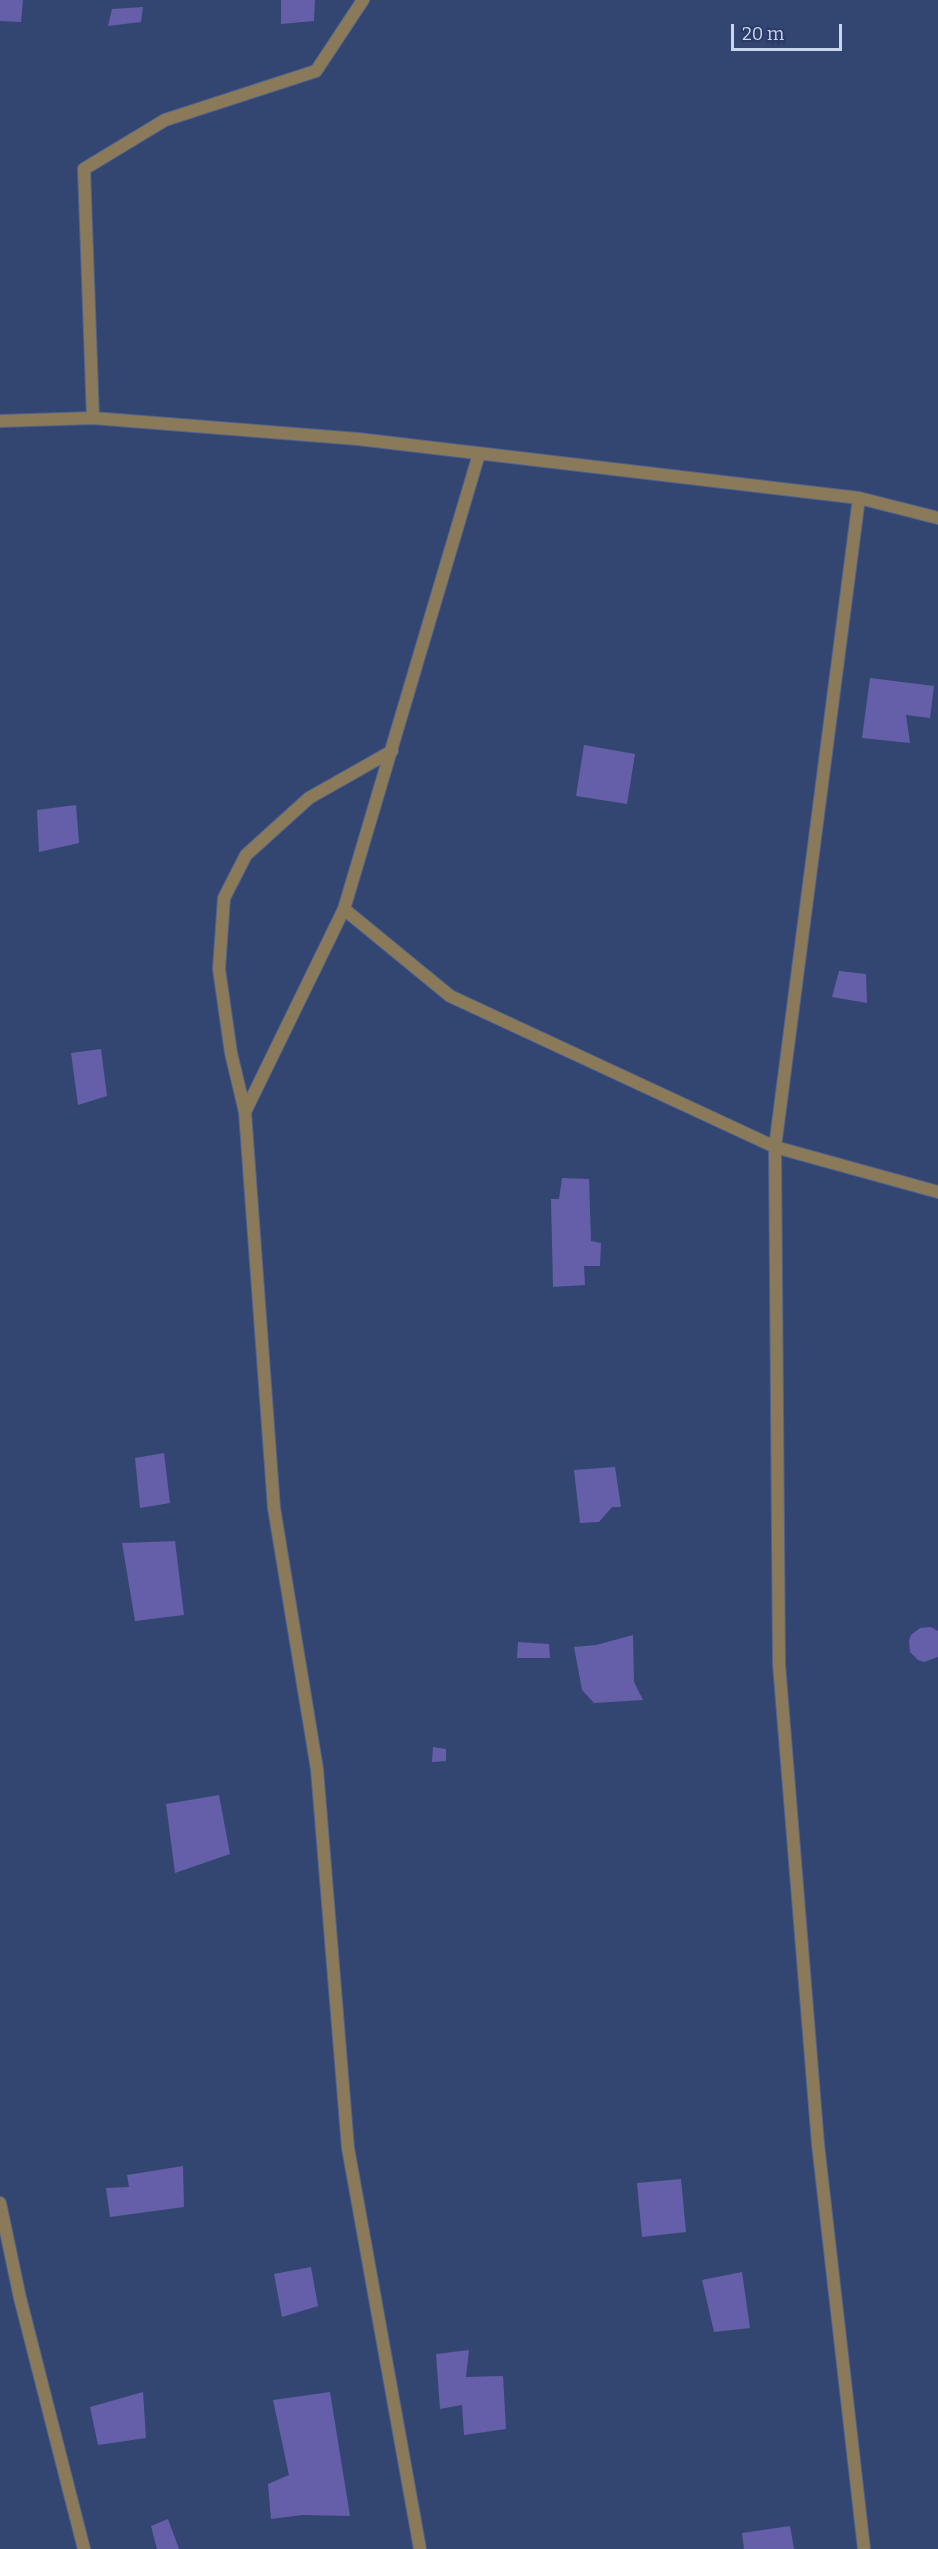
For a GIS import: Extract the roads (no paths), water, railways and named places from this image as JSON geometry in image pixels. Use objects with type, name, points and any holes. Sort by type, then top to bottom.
[{"type":"street","points":[[93,418],[84,169],[165,120],[316,71],[363,0]]},
{"type":"street","points":[[0,421],[93,418],[358,440],[859,498],[938,518]]},
{"type":"street","points":[[245,1112],[345,909],[479,454]]},
{"type":"street","points":[[859,498],[775,1147],[779,1665],[818,2144],[864,2549]]},
{"type":"street","points":[[392,751],[309,798],[246,855],[224,898],[219,969],[231,1053],[245,1112],[274,1508],[317,1768],[348,2148],[420,2549]]},
{"type":"street","points":[[345,909],[450,996],[775,1147],[938,1192]]},
{"type":"street","points":[[0,2203],[20,2298],[84,2549]]}]
